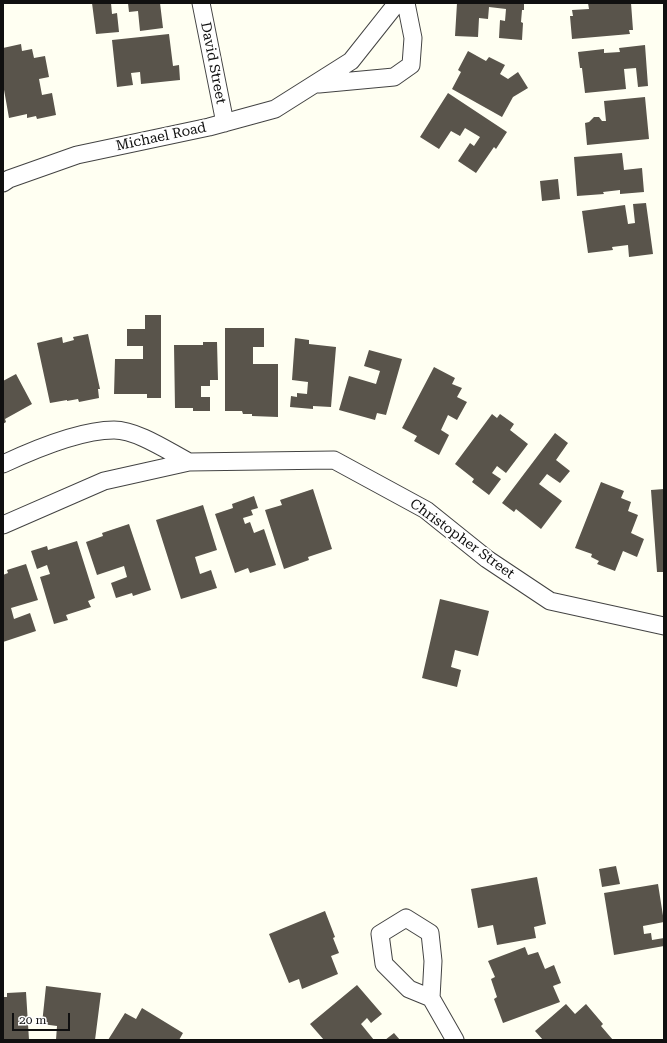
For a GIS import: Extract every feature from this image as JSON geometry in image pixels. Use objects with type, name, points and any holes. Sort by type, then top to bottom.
[{"type":"street","name":"David Street","points":[[200,3],[225,123]]},
{"type":"street","name":"Michael Road","points":[[3,183],[9,178],[77,155],[225,123],[275,109],[350,62],[398,3]]},
{"type":"street","name":"Michael Road","points":[[316,84],[394,77],[411,65],[413,38],[406,3]]},
{"type":"street","name":"Christopher Street","points":[[3,464],[37,448],[90,434],[114,430],[139,436],[189,462]]},
{"type":"street","name":"Christopher Street","points":[[3,525],[104,481],[189,462],[334,460],[426,510],[487,559],[550,601],[664,626]]},
{"type":"street","points":[[431,998],[409,989],[384,964],[380,934],[406,918],[430,933],[434,961],[431,998],[455,1040]]},
{"type":"building","points":[[92,3],[111,3],[112,14],[117,13],[119,32],[96,34]]},
{"type":"building","points":[[128,3],[160,3],[163,28],[140,31],[138,11],[129,12]]},
{"type":"building","points":[[457,3],[524,3],[521,22],[523,23],[522,40],[499,38],[500,20],[505,21],[506,9],[489,7],[488,19],[479,18],[478,37],[455,36]]},
{"type":"building","points":[[588,3],[631,3],[633,30],[629,30],[630,34],[572,39],[570,16],[573,16],[572,10],[589,9]]},
{"type":"building","points":[[169,34],[173,66],[179,65],[180,80],[141,84],[140,72],[131,73],[133,85],[117,87],[112,40]]},
{"type":"building","points":[[21,44],[22,51],[32,49],[34,58],[45,56],[49,77],[39,79],[42,95],[52,93],[56,115],[37,119],[36,116],[27,118],[27,114],[9,118],[3,84],[3,48]]},
{"type":"building","points":[[645,45],[648,86],[638,87],[636,68],[624,69],[626,89],[585,93],[582,68],[580,68],[578,52],[604,49],[604,53],[620,52],[619,48]]},
{"type":"building","points":[[468,51],[486,61],[489,57],[505,65],[500,74],[508,79],[518,72],[528,88],[513,97],[502,117],[452,89],[461,72],[458,70]]},
{"type":"building","points":[[448,93],[507,132],[496,149],[494,147],[476,173],[458,161],[470,143],[474,146],[480,137],[465,128],[460,136],[451,131],[439,149],[420,137]]},
{"type":"building","points":[[645,97],[649,139],[587,145],[585,123],[589,122],[594,117],[599,117],[602,121],[606,121],[604,101]]},
{"type":"building","points":[[622,153],[624,170],[642,168],[644,192],[620,194],[620,190],[603,192],[604,194],[577,196],[574,157]]},
{"type":"building","points":[[558,179],[560,199],[542,201],[540,181]]},
{"type":"building","points":[[646,203],[653,254],[629,257],[628,245],[612,247],[613,250],[588,253],[582,211],[625,205],[628,224],[635,223],[633,204]]},
{"type":"building","points":[[145,315],[161,315],[161,398],[147,398],[147,394],[114,394],[115,359],[143,359],[143,346],[127,346],[127,329],[145,329]]},
{"type":"building","points":[[225,328],[264,328],[264,347],[253,347],[253,364],[278,364],[278,417],[252,416],[252,414],[243,414],[242,411],[225,411]]},
{"type":"building","points":[[88,334],[100,389],[98,389],[99,398],[79,402],[78,399],[50,403],[37,343],[62,337],[63,343],[74,340],[73,337]]},
{"type":"building","points":[[295,338],[309,340],[309,344],[336,347],[331,407],[313,406],[313,409],[290,407],[291,396],[297,397],[297,393],[307,394],[308,382],[292,380]]},
{"type":"building","points":[[203,342],[217,342],[218,380],[210,380],[210,386],[201,386],[201,397],[210,397],[210,411],[193,411],[193,408],[175,408],[174,345],[203,345]]},
{"type":"building","points":[[369,350],[402,359],[386,415],[377,413],[375,420],[339,410],[349,376],[376,384],[380,371],[364,366]]},
{"type":"building","points":[[434,367],[455,378],[452,384],[462,388],[457,397],[467,402],[457,420],[448,415],[441,430],[449,435],[439,455],[414,441],[417,436],[402,428]]},
{"type":"building","points":[[16,374],[32,404],[5,419],[6,422],[3,424],[3,381]]},
{"type":"building","points":[[492,414],[497,418],[500,414],[514,424],[510,430],[528,444],[506,473],[497,466],[492,473],[501,479],[489,495],[472,482],[474,479],[455,464]]},
{"type":"building","points":[[555,433],[568,443],[556,460],[570,471],[560,483],[547,474],[539,484],[562,501],[541,529],[516,509],[514,512],[502,503]]},
{"type":"building","points":[[601,482],[624,491],[621,498],[631,502],[628,511],[638,515],[631,533],[644,539],[637,557],[623,551],[615,571],[597,564],[599,561],[591,557],[592,554],[575,548]]},
{"type":"building","points":[[313,489],[332,549],[308,557],[309,560],[284,569],[265,510],[282,505],[280,500]]},
{"type":"building","points":[[664,489],[664,572],[657,572],[651,490]]},
{"type":"building","points":[[254,496],[258,508],[251,510],[253,515],[243,518],[245,524],[250,522],[254,533],[264,529],[276,565],[250,573],[248,568],[235,573],[215,514],[233,508],[232,504]]},
{"type":"building","points":[[203,505],[217,550],[195,557],[200,574],[211,570],[217,588],[181,599],[156,520]]},
{"type":"building","points":[[129,524],[151,590],[133,596],[132,593],[116,598],[111,583],[127,577],[124,566],[97,575],[86,542],[103,536],[102,533]]},
{"type":"building","points":[[77,541],[95,598],[88,601],[91,607],[66,615],[68,620],[54,624],[40,577],[50,574],[47,565],[37,569],[31,551],[47,546],[48,550]]},
{"type":"building","points":[[26,564],[38,600],[11,608],[14,619],[30,613],[36,631],[3,642],[3,575],[8,573],[7,570]]},
{"type":"building","points":[[440,599],[489,611],[478,656],[455,650],[451,667],[461,670],[457,687],[422,678]]},
{"type":"building","points":[[616,866],[620,884],[602,887],[599,869]]},
{"type":"building","points":[[537,877],[546,924],[534,927],[536,938],[497,945],[493,925],[478,928],[471,889]]},
{"type":"building","points":[[658,884],[664,922],[643,926],[644,934],[651,933],[652,940],[664,938],[664,946],[614,955],[604,893]]},
{"type":"building","points":[[325,911],[335,937],[333,938],[339,953],[331,956],[338,974],[302,989],[299,979],[289,983],[269,934]]},
{"type":"building","points":[[525,947],[528,955],[538,952],[545,969],[554,965],[561,983],[553,986],[560,1002],[503,1023],[494,999],[497,997],[491,979],[495,977],[488,961]]},
{"type":"building","points":[[357,985],[382,1014],[371,1023],[367,1018],[361,1024],[374,1040],[324,1040],[310,1024]]},
{"type":"building","points":[[46,986],[101,993],[95,1040],[56,1040],[57,1026],[42,1024]]},
{"type":"building","points":[[26,992],[29,1040],[3,1040],[3,997],[7,997],[7,993]]},
{"type":"building","points":[[566,1004],[575,1014],[586,1004],[603,1024],[601,1026],[613,1040],[543,1040],[535,1031]]},
{"type":"building","points":[[142,1008],[183,1033],[179,1040],[108,1040],[125,1013],[136,1019]]},
{"type":"building","points":[[394,1033],[400,1040],[385,1040]]}]
